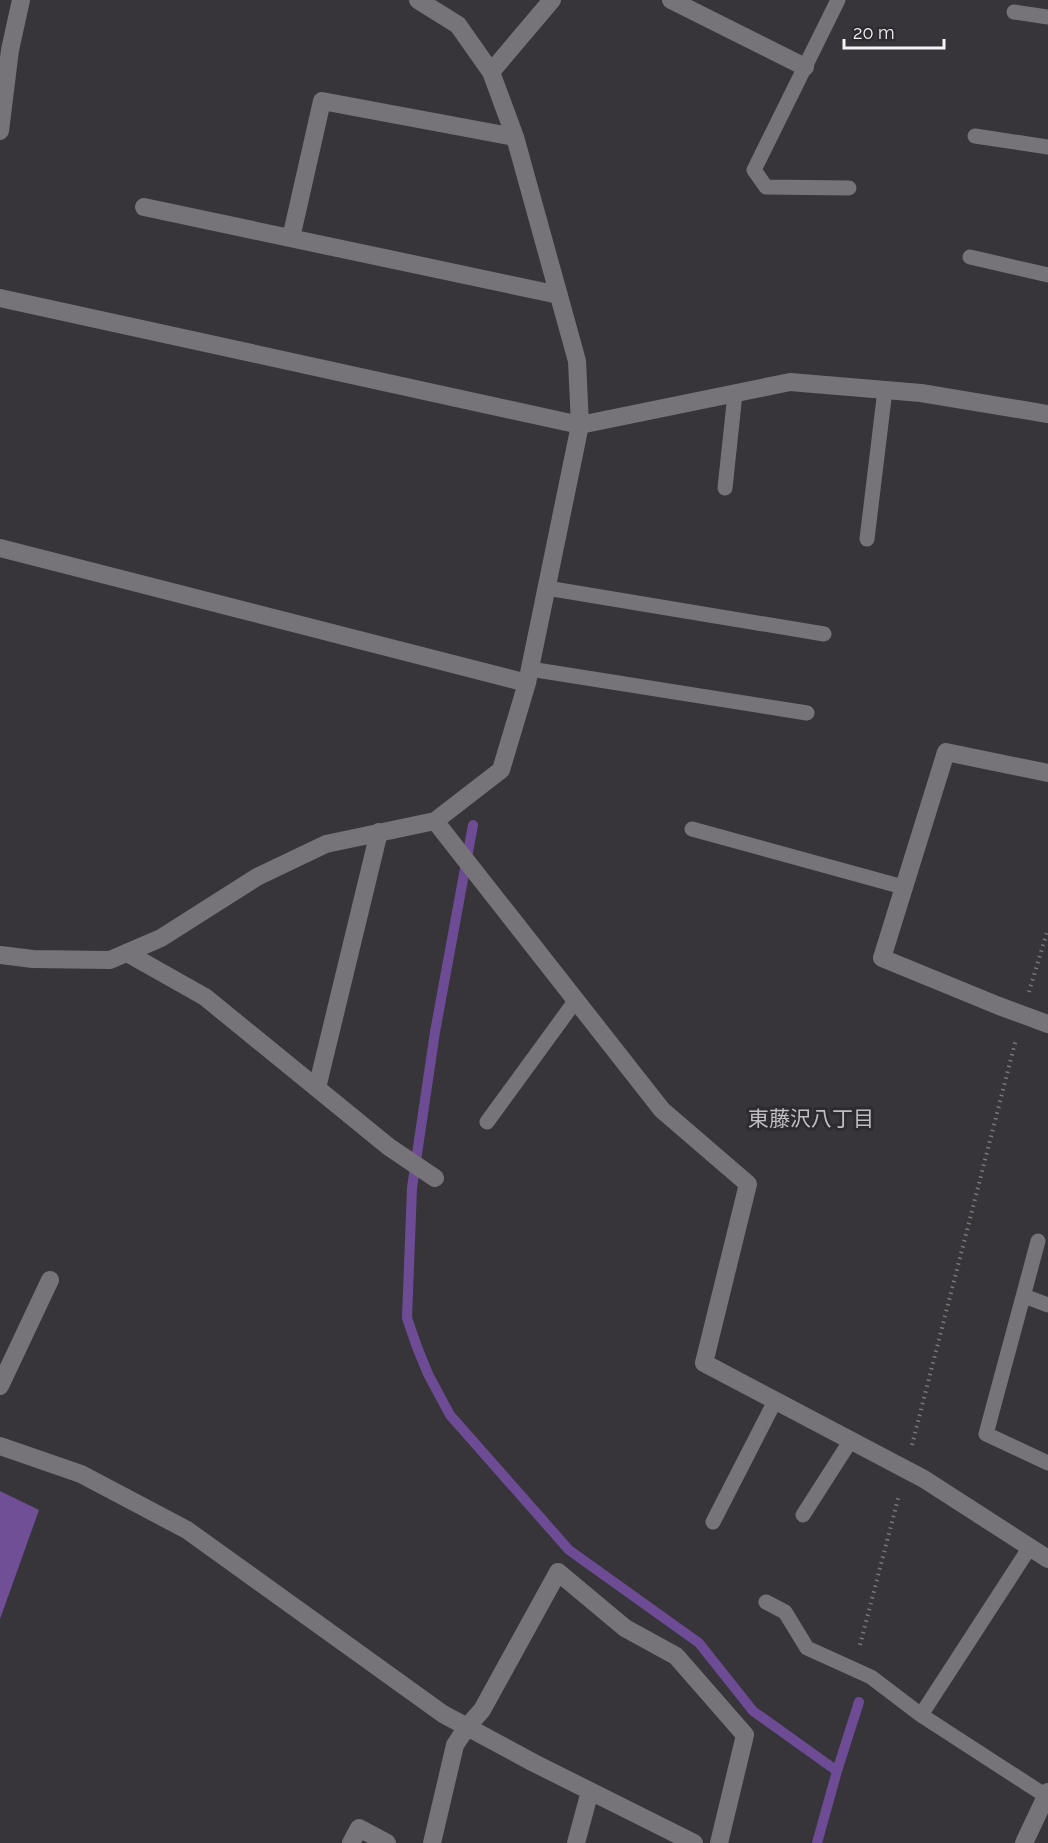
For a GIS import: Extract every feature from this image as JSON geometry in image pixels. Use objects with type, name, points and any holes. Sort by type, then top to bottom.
[{"type":"street","points":[[0,131],[6,39],[21,0]]},
{"type":"street","points":[[0,955],[33,959],[110,960],[161,938],[256,877],[326,844],[435,820],[501,770],[528,676],[580,425],[577,362],[515,137],[492,72],[458,25],[418,0]]},
{"type":"street","points":[[492,72],[552,0]]},
{"type":"street","points":[[671,0],[805,67]]},
{"type":"street","points":[[291,238],[322,101],[515,137]]},
{"type":"street","points":[[144,207],[559,296]]},
{"type":"street","points":[[0,298],[580,425],[790,382],[921,393],[1048,414]]},
{"type":"street","points":[[0,548],[528,676]]},
{"type":"street","points":[[1048,773],[946,752],[882,958],[1022,1015],[1048,1023]]},
{"type":"street","points":[[435,820],[662,1110],[748,1184],[704,1363],[905,1469],[1048,1559]]},
{"type":"street","points":[[317,1088],[379,832]]},
{"type":"street","points":[[127,953],[205,997],[389,1148],[435,1178]]},
{"type":"street","points":[[0,1386],[50,1280]]},
{"type":"street","points":[[0,1446],[81,1474],[187,1530],[443,1714],[694,1843]]},
{"type":"street","points":[[432,1843],[455,1744],[482,1710],[558,1572],[625,1628],[676,1656],[745,1735],[719,1843]]},
{"type":"street","points":[[576,1843],[590,1791]]},
{"type":"street","points":[[1024,1843],[1047,1794]]},
{"type":"street","points":[[351,1843],[359,1828],[387,1843]]},
{"type":"lane","points":[[838,0],[754,170],[766,188],[849,188]]},
{"type":"lane","points":[[1014,12],[1048,17]]},
{"type":"lane","points":[[975,136],[1048,147]]},
{"type":"lane","points":[[970,257],[1048,275]]},
{"type":"lane","points":[[867,539],[885,390]]},
{"type":"lane","points":[[725,488],[735,394]]},
{"type":"lane","points":[[547,588],[824,634]]},
{"type":"lane","points":[[528,676],[807,713]]},
{"type":"lane","points":[[692,829],[903,887]]},
{"type":"lane","points":[[488,1122],[576,1000]]},
{"type":"lane","points":[[1038,1241],[986,1434],[1048,1463]]},
{"type":"lane","points":[[1024,1296],[1048,1305]]},
{"type":"lane","points":[[713,1522],[775,1401]]},
{"type":"lane","points":[[803,1515],[851,1440]]},
{"type":"lane","points":[[921,1715],[1030,1547]]},
{"type":"lane","points":[[766,1602],[785,1612],[807,1648],[872,1677],[921,1715],[1047,1794]]},
{"type":"path","points":[[854,1669],[1022,1015],[1048,929]]},
{"type":"shaded area","points":[[0,1491],[39,1510],[0,1619]]},
{"type":"waterway","points":[[473,825],[435,1032],[412,1188],[407,1318],[417,1347],[428,1374],[450,1415],[569,1550],[699,1643],[753,1711],[837,1771]]},
{"type":"waterway","points":[[817,1843],[859,1702]]},
{"type":"district","name":"東藤沢八丁目","points":[[811,1119]]}]
